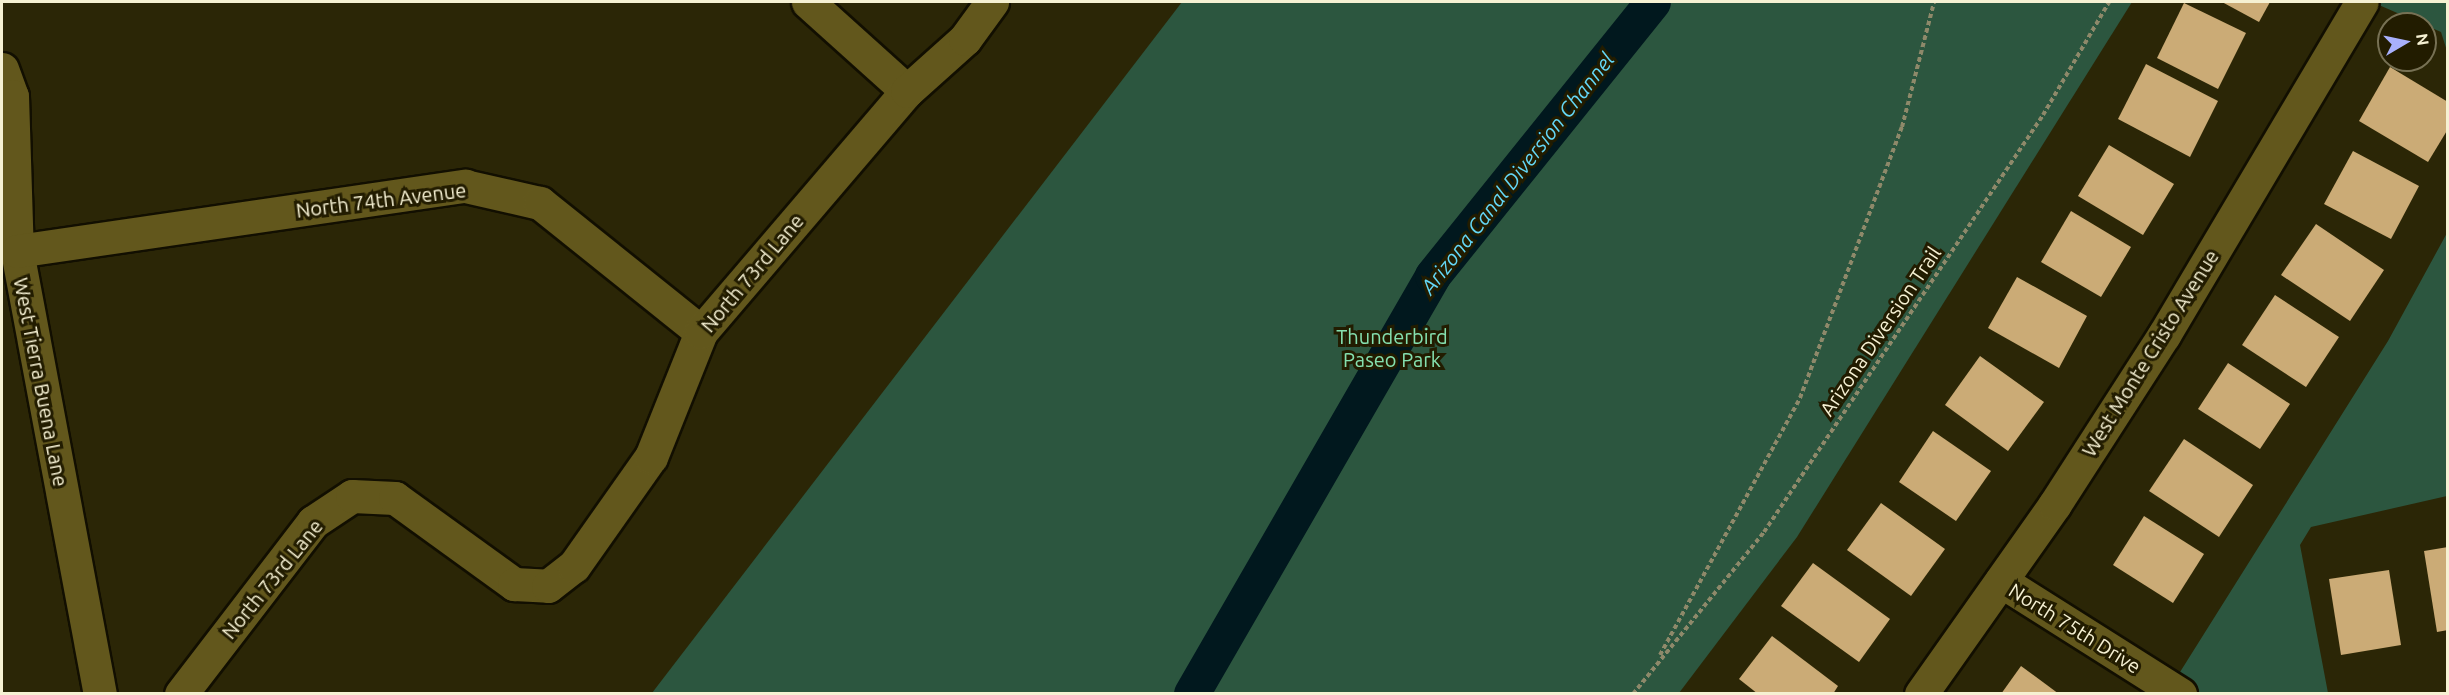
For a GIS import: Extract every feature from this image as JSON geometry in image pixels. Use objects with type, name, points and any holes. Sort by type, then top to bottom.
[{"type":"street","points":[[808,2],[907,91]]},
{"type":"street","name":"North 73rd Lane","points":[[181,693],[313,522],[352,496],[395,498],[514,584],[548,586],[574,566],[651,457],[701,332],[907,91],[965,39],[992,2]]},
{"type":"street","name":"West Monte Cristo Avenue","points":[[1920,693],[2001,580],[2164,335],[2362,2]]},
{"type":"street","name":"West Tierra Buena Lane","points":[[2,69],[12,96],[17,250],[100,693]]},
{"type":"street","name":"North 74th Avenue","points":[[17,250],[465,186],[540,203],[701,332]]},
{"type":"street","name":"North 75th Drive","points":[[2001,580],[2180,693]]},
{"type":"path","name":"Arizona Diversion Trail","points":[[1656,663],[1800,398],[1902,127],[1935,2]]},
{"type":"path","name":"Arizona Diversion Trail","points":[[1633,693],[1764,532],[2043,115],[2109,2]]},
{"type":"green space","name":"Thunderbird Paseo Park","points":[[1182,2],[2132,2],[1797,537],[1679,693],[652,693]]},
{"type":"green space","points":[[2372,2],[2447,2],[2447,51],[2441,32],[2437,30],[2437,12],[2395,12]]},
{"type":"green space","points":[[2447,233],[2447,496],[2311,527],[2300,545],[2328,693],[2180,694],[2170,688],[2388,341]]},
{"type":"building","points":[[2222,2],[2270,2],[2259,22]]},
{"type":"building","points":[[2184,3],[2246,33],[2218,89],[2157,58]]},
{"type":"building","points":[[2146,64],[2218,101],[2190,157],[2118,119]]},
{"type":"building","points":[[2387,72],[2398,72],[2448,102],[2448,129],[2428,162],[2359,121]]},
{"type":"building","points":[[2109,145],[2174,184],[2143,235],[2078,196]]},
{"type":"building","points":[[2353,151],[2419,186],[2391,239],[2324,204]]},
{"type":"building","points":[[2071,211],[2131,247],[2101,297],[2041,262]]},
{"type":"building","points":[[2316,224],[2384,270],[2350,321],[2281,275]]},
{"type":"building","points":[[2017,277],[2087,316],[2059,368],[1988,328]]},
{"type":"building","points":[[2275,295],[2339,337],[2306,387],[2242,345]]},
{"type":"building","points":[[1980,356],[2044,402],[2008,451],[1945,405]]},
{"type":"building","points":[[2228,363],[2290,404],[2260,449],[2198,409]]},
{"type":"building","points":[[1933,431],[1991,471],[1956,521],[1899,482]]},
{"type":"building","points":[[2184,439],[2253,485],[2219,537],[2149,491]]},
{"type":"building","points":[[1881,503],[1945,549],[1911,596],[1847,550]]},
{"type":"building","points":[[2144,516],[2204,554],[2173,603],[2113,565]]},
{"type":"building","points":[[2448,547],[2448,630],[2437,632],[2424,551]]},
{"type":"building","points":[[1813,563],[1890,619],[1859,662],[1781,606]]},
{"type":"building","points":[[2389,570],[2401,645],[2341,655],[2329,579]]},
{"type":"building","points":[[1772,636],[1838,686],[1833,694],[1758,694],[1739,679]]},
{"type":"building","points":[[2021,666],[2059,694],[2001,694]]},
{"type":"waterway","name":"Arizona Canal Diversion Channel","points":[[1192,694],[1433,276],[1653,2]]}]
